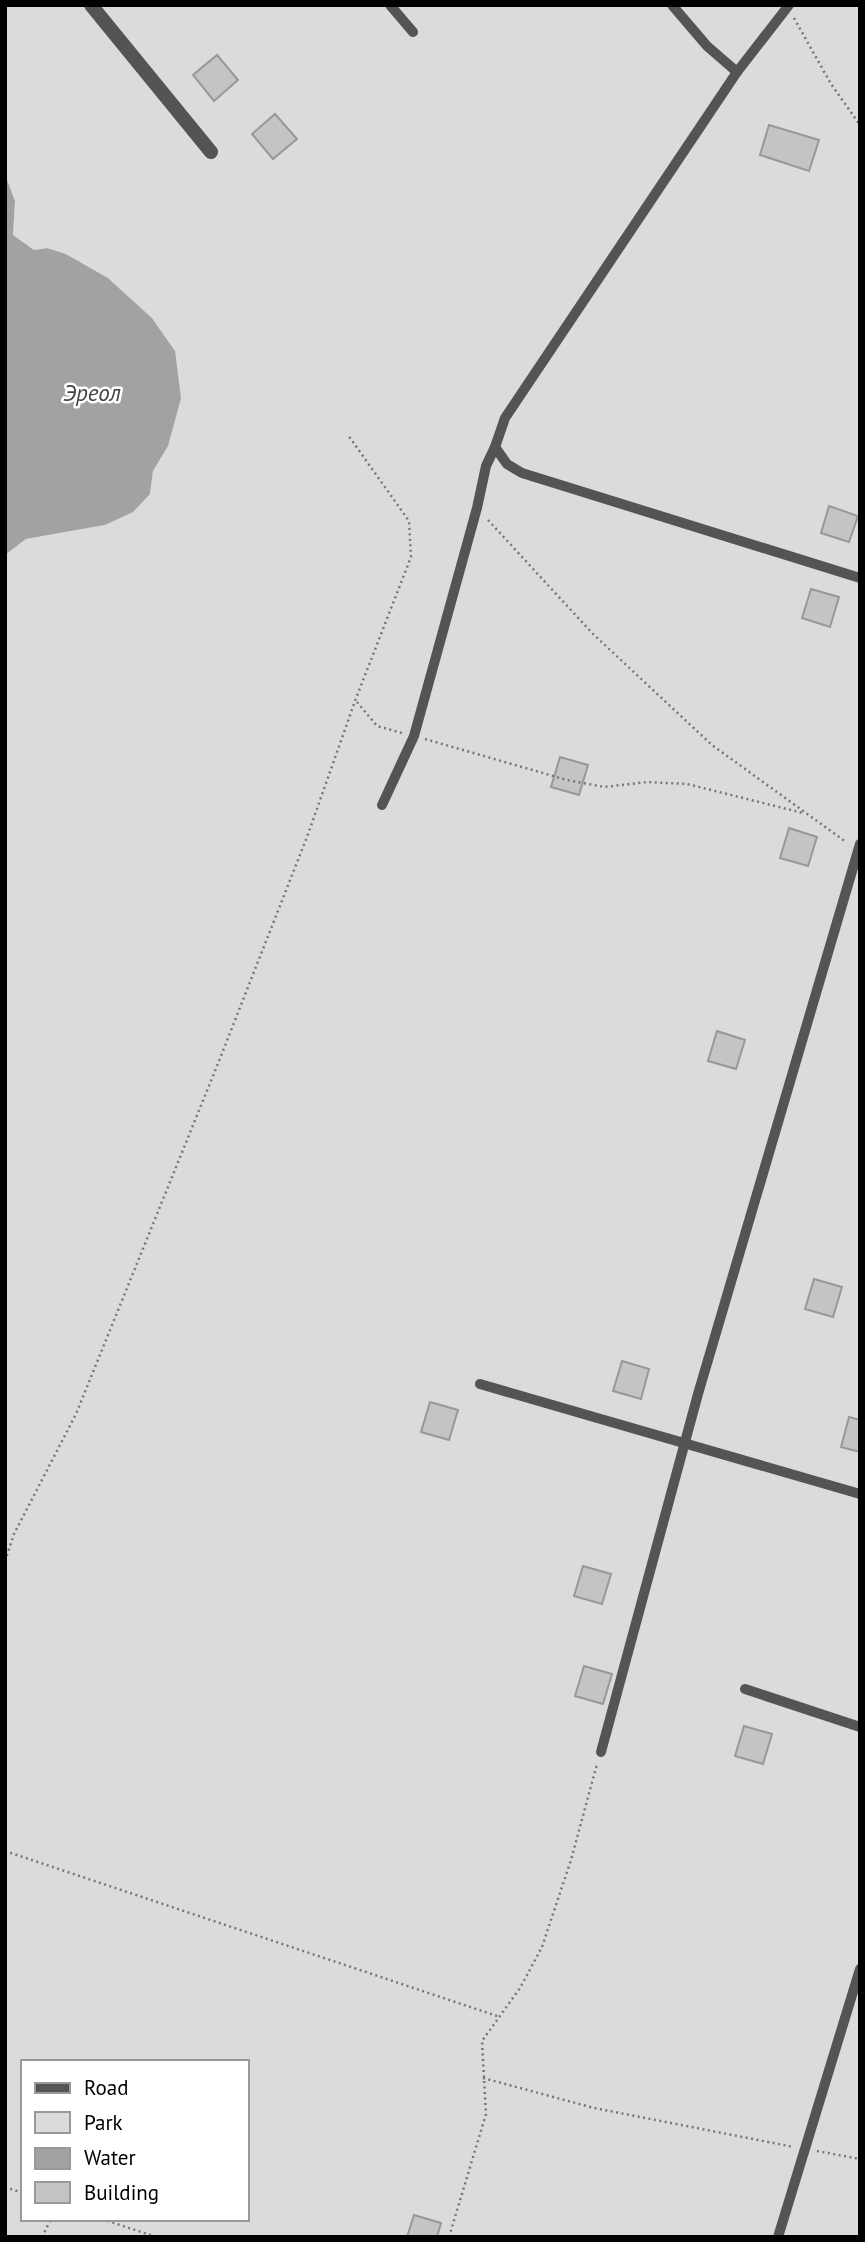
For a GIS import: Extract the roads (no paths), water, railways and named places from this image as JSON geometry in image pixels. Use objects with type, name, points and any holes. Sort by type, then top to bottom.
[{"type":"street","points":[[91,5],[211,152]]},
{"type":"lane","points":[[390,5],[413,32]]},
{"type":"lane","points":[[672,5],[707,46],[737,72]]},
{"type":"lane","points":[[382,805],[414,736],[477,508],[486,466],[505,418],[737,72],[788,6]]},
{"type":"lane","points":[[495,447],[507,464],[522,473],[860,578]]},
{"type":"lane","points":[[601,1752],[685,1444],[859,847]]},
{"type":"lane","points":[[480,1384],[860,1494]]},
{"type":"lane","points":[[745,1689],[860,1727]]},
{"type":"lane","points":[[778,2237],[860,1969]]},
{"type":"water","name":"Эреол","points":[[5,174],[15,201],[13,235],[34,250],[47,248],[66,254],[108,278],[152,318],[175,351],[181,398],[168,446],[153,471],[150,494],[133,512],[105,525],[26,539],[5,555]]}]
